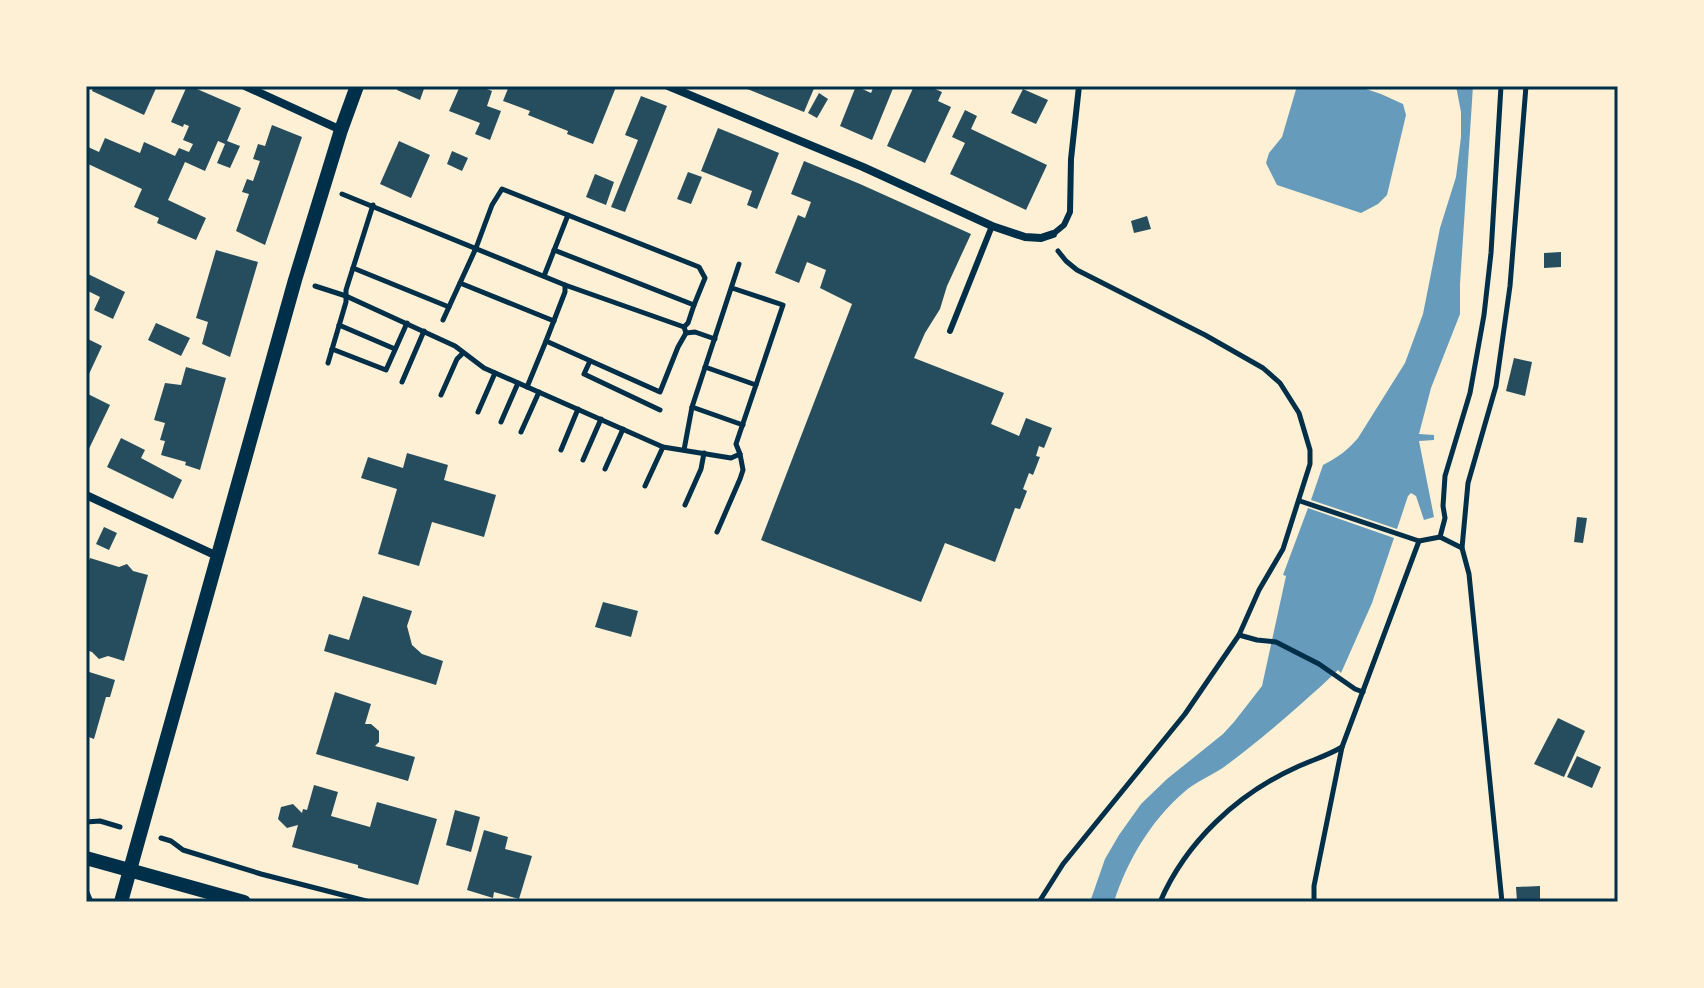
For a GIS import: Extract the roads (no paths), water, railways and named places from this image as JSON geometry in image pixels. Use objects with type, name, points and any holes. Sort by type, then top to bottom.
[{"type":"street","points":[[245,86],[341,130]]},
{"type":"street","points":[[121,902],[295,280],[357,86]]},
{"type":"street","points":[[668,86],[863,167],[992,226],[1025,237],[1041,238],[1053,234]]},
{"type":"street","points":[[86,495],[217,556]]},
{"type":"street","points":[[86,858],[244,902]]},
{"type":"lane","points":[[1053,234],[1064,225],[1070,212],[1071,159],[1079,86]]},
{"type":"lane","points":[[950,331],[992,226]]},
{"type":"water","points":[[1297,86],[1357,86],[1403,104],[1406,115],[1387,195],[1378,204],[1361,213],[1277,185],[1266,163],[1269,153],[1282,137]]},
{"type":"water","points":[[1456,86],[1473,86],[1460,314],[1431,388],[1419,434],[1434,435],[1434,440],[1419,441],[1434,517],[1424,520],[1416,496],[1411,493],[1397,529],[1311,500],[1323,465],[1358,438],[1405,363],[1423,314],[1440,228],[1456,177],[1461,112]]},
{"type":"water","points":[[1308,508],[1394,538],[1372,603],[1341,673],[1338,670],[1244,752],[1183,793],[1160,816],[1141,843],[1114,902],[1090,902],[1105,859],[1141,804],[1223,734],[1262,686],[1286,576],[1283,575]]}]
